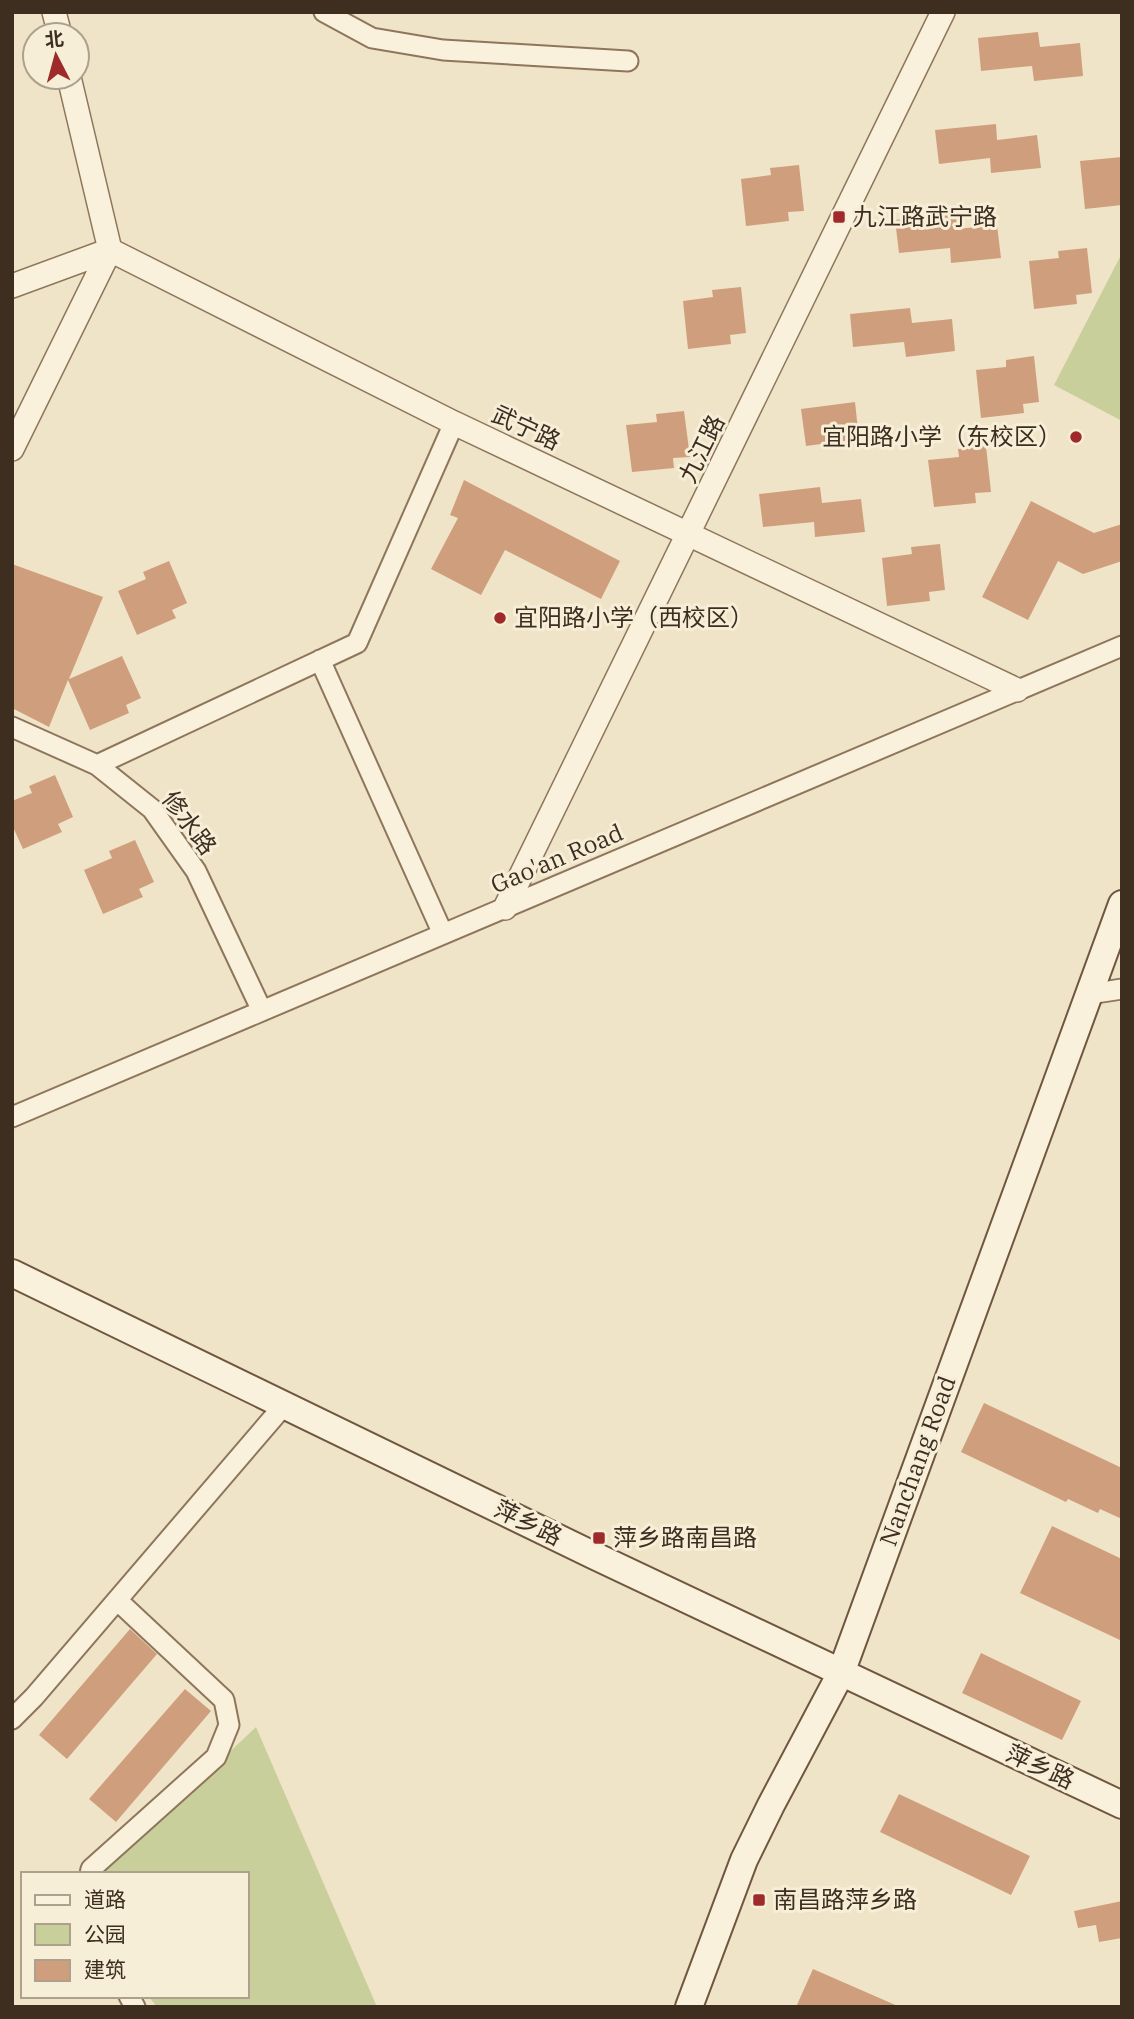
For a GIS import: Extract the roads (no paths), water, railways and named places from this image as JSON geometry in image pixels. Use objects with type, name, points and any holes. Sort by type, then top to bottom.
[{"type":"main road","name":"Nanchang Road","points":[[689,2007],[744,1860],[841,1673],[1122,904]]},
{"type":"main road","name":"萍乡路","points":[[12,1273],[583,1550],[1122,1805]]},
{"type":"street","points":[[324,12],[372,37],[443,50],[628,61]]},
{"type":"street","name":"九江路","points":[[505,908],[943,12]]},
{"type":"street","points":[[12,449],[110,250],[72,91]]},
{"type":"street","points":[[12,286],[110,250]]},
{"type":"street","name":"武宁路","points":[[110,250],[454,423],[1017,690]]},
{"type":"street","points":[[97,765],[357,643],[454,423]]},
{"type":"street","name":"Gao'an Road","points":[[12,1116],[1122,646]]},
{"type":"street","points":[[320,660],[443,934]]},
{"type":"street","name":"修水路","points":[[12,727],[97,765],[152,809],[196,871],[262,1011]]},
{"type":"street","points":[[1089,994],[1122,989]]},
{"type":"street","points":[[12,1719],[285,1404]]},
{"type":"street","points":[[90,1872],[216,1757],[229,1725],[224,1700],[117,1600]]},
{"type":"place","name":"九江路武宁路","points":[[839,217]]},
{"type":"place","name":"宜阳路小学（东校区）","points":[[1076,437]]},
{"type":"place","name":"宜阳路小学（西校区）","points":[[500,618]]},
{"type":"place","name":"萍乡路南昌路","points":[[599,1538]]},
{"type":"place","name":"南昌路萍乡路","points":[[759,1900]]}]
